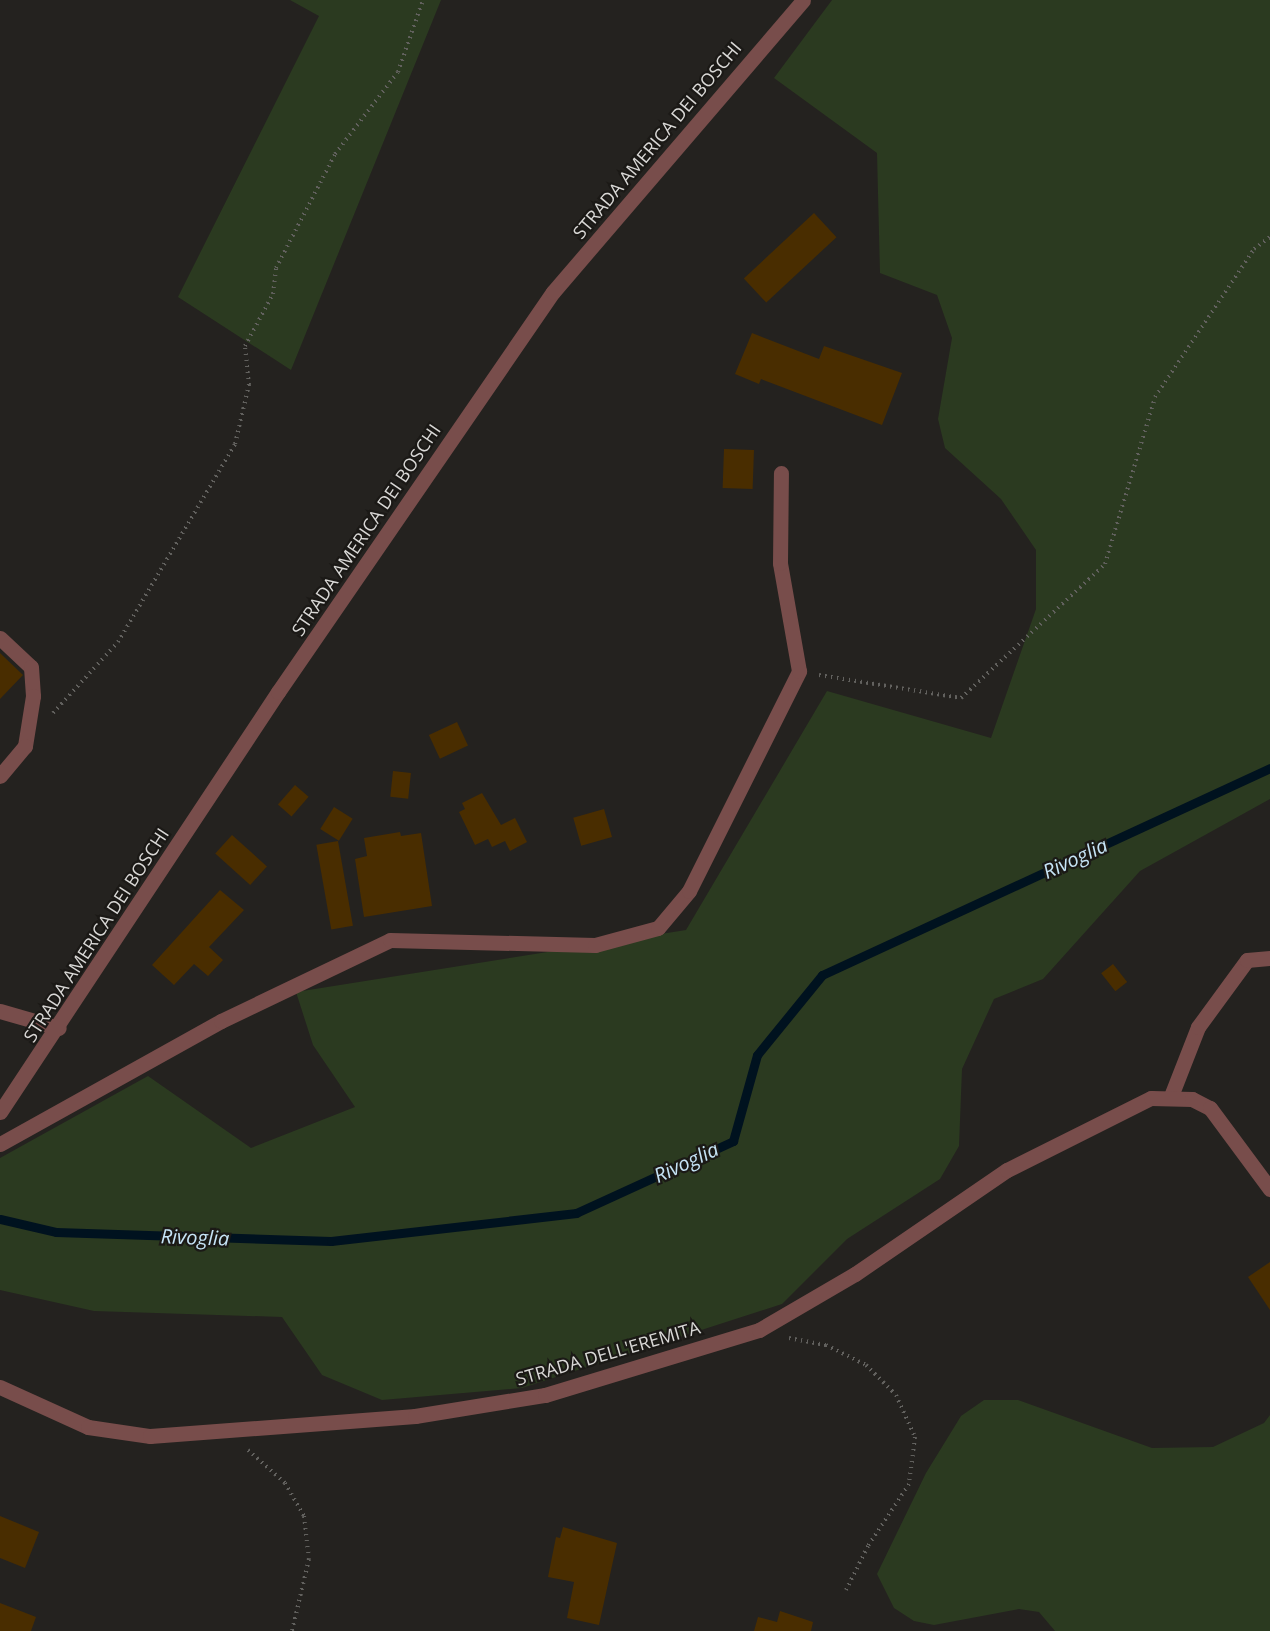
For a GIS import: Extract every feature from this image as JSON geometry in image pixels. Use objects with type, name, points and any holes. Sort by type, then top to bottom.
[{"type":"street","name":"STRADA AMERICA DEI BOSCHI","points":[[0,1112],[58,1028],[278,692],[553,292],[803,0]]},
{"type":"street","points":[[0,1144],[221,1021],[390,940],[595,945],[658,928],[689,891],[799,671],[780,563],[781,473]]},
{"type":"street","points":[[0,638],[31,667],[33,696],[25,746],[0,776]]},
{"type":"street","points":[[1270,958],[1247,960],[1198,1027],[1171,1096],[1210,1108],[1270,1189]]},
{"type":"street","points":[[0,1011],[58,1028]]},
{"type":"street","name":"STRADA DELL'EREMITA","points":[[0,1387],[88,1427],[150,1436],[415,1416],[545,1395],[759,1330],[855,1274],[1007,1170],[1132,1106],[1171,1096]]},
{"type":"path","points":[[25,746],[118,642],[235,444],[249,385],[245,346],[273,294],[276,268],[336,154],[398,72],[423,0]]},
{"type":"path","points":[[799,671],[961,698],[1105,564],[1155,397],[1254,249],[1270,237]]},
{"type":"path","points":[[759,1330],[826,1345],[866,1365],[896,1395],[915,1437],[909,1484],[868,1546],[846,1590]]},
{"type":"path","points":[[227,1431],[285,1483],[304,1516],[309,1558],[292,1631]]},
{"type":"green space","points":[[290,0],[441,0],[291,370],[178,297],[319,16]]},
{"type":"green space","points":[[832,0],[1270,0],[1270,799],[1140,871],[1043,979],[994,999],[962,1069],[959,1146],[940,1179],[847,1239],[782,1304],[522,1388],[382,1400],[322,1375],[282,1317],[94,1311],[0,1290],[0,1158],[148,1076],[251,1148],[355,1107],[313,1045],[296,992],[686,930],[827,691],[991,738],[1036,609],[1036,550],[1001,499],[945,448],[938,419],[952,338],[937,295],[880,273],[877,153],[774,78]]},
{"type":"green space","points":[[984,1400],[1018,1400],[1152,1448],[1213,1447],[1264,1423],[1270,1415],[1270,1631],[1055,1631],[1039,1612],[1019,1609],[934,1625],[914,1621],[894,1608],[877,1574],[926,1473],[961,1416]]},
{"type":"building","points":[[814,213],[837,237],[766,303],[744,278]]},
{"type":"building","points":[[752,333],[819,359],[824,346],[902,373],[882,425],[761,379],[759,384],[735,374]]},
{"type":"building","points":[[724,449],[754,450],[753,489],[723,488]]},
{"type":"building","points":[[0,653],[23,675],[0,699]]},
{"type":"building","points":[[457,722],[468,746],[440,759],[429,735]]},
{"type":"building","points":[[393,771],[411,773],[408,799],[390,797]]},
{"type":"building","points":[[295,785],[309,797],[292,816],[278,805]]},
{"type":"building","points":[[482,793],[501,825],[515,818],[527,842],[510,851],[505,841],[492,847],[488,839],[475,845],[459,812],[465,809],[462,803]]},
{"type":"building","points":[[334,807],[353,819],[339,841],[320,829]]},
{"type":"building","points":[[604,809],[612,837],[581,846],[573,818]]},
{"type":"building","points":[[400,832],[401,836],[421,833],[432,906],[364,917],[355,859],[367,856],[364,838]]},
{"type":"building","points":[[232,835],[267,866],[250,885],[215,854]]},
{"type":"building","points":[[338,841],[353,926],[331,930],[316,845]]},
{"type":"building","points":[[220,890],[244,910],[209,947],[223,960],[208,976],[194,964],[174,985],[152,965]]},
{"type":"building","points":[[1113,964],[1127,982],[1115,991],[1101,973]]},
{"type":"building","points":[[1270,1262],[1270,1310],[1248,1277]]},
{"type":"building","points":[[0,1516],[39,1532],[25,1568],[0,1558]]},
{"type":"building","points":[[563,1527],[617,1543],[599,1625],[567,1618],[574,1582],[548,1577],[556,1537],[560,1538]]},
{"type":"building","points":[[0,1603],[36,1617],[31,1631],[0,1631]]},
{"type":"building","points":[[780,1611],[813,1622],[811,1631],[754,1631],[758,1617],[777,1622]]},
{"type":"waterway","name":"Rivoglia","points":[[0,1219],[56,1232],[331,1241],[576,1213],[733,1141],[757,1055],[822,975],[1270,768]]}]
